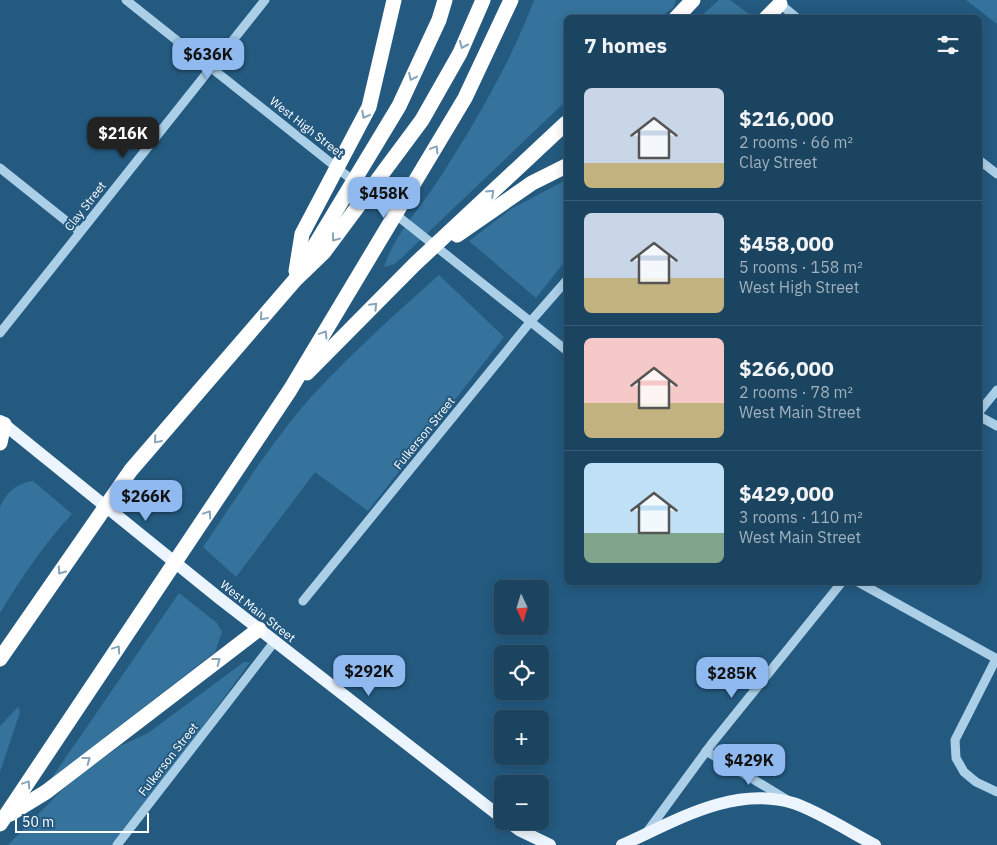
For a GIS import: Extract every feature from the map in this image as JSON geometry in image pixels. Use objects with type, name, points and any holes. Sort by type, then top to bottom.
[{"type":"highway","points":[[294,280],[302,234],[369,107],[394,0]]},
{"type":"highway","points":[[294,280],[398,106],[440,20],[445,0]]},
{"type":"highway","points":[[0,659],[132,470],[294,280],[324,252],[422,120],[460,53],[483,0]]},
{"type":"highway","points":[[2,821],[290,390],[465,98],[511,0]]},
{"type":"highway","points":[[768,15],[778,1]]},
{"type":"highway","points":[[290,390],[415,264],[564,125]]},
{"type":"highway","points":[[415,264],[532,183],[564,167]]},
{"type":"highway","points":[[0,444],[2,422]]},
{"type":"highway","points":[[2,821],[46,792],[259,629]]},
{"type":"main road","name":"West Main Street","points":[[2,422],[56,468],[219,598],[494,812]]},
{"type":"main road","points":[[622,845],[697,810],[726,802],[759,799],[793,803],[875,845]]},
{"type":"main road","points":[[519,830],[550,845]]},
{"type":"street","name":"West High Street","points":[[126,0],[564,348]]},
{"type":"street","name":"Clay Street","points":[[0,333],[265,0]]},
{"type":"street","points":[[778,1],[794,15]]},
{"type":"street","points":[[982,162],[997,174]]},
{"type":"street","points":[[0,168],[80,232]]},
{"type":"street","name":"Fulkerson Street","points":[[303,602],[531,321],[564,283]]},
{"type":"street","points":[[982,410],[997,390]]},
{"type":"street","points":[[982,416],[997,426]]},
{"type":"street","points":[[645,835],[706,751],[840,585]]},
{"type":"street","points":[[863,585],[997,659],[956,740],[956,758],[964,772],[976,782],[997,792]]},
{"type":"street","name":"Fulkerson Street","points":[[117,845],[275,641]]},
{"type":"street","points":[[706,751],[793,803]]},
{"type":"shaded area","points":[[534,0],[676,0],[673,8],[663,15],[564,15],[564,103],[395,264],[384,267],[402,231],[441,176],[480,112],[504,68]]},
{"type":"shaded area","points":[[719,0],[730,0],[749,14],[749,15],[702,15]]},
{"type":"shaded area","points":[[966,0],[997,0],[997,24]]},
{"type":"shaded area","points":[[564,181],[564,263],[536,298],[469,241],[511,209]]},
{"type":"shaded area","points":[[439,275],[504,337],[368,511],[315,472],[236,577],[203,547],[269,451],[312,396],[374,334]]},
{"type":"shaded area","points":[[33,481],[72,514],[33,562],[0,613],[0,507],[5,497],[13,489]]},
{"type":"shaded area","points":[[179,593],[217,623],[222,632],[215,652],[51,779]]},
{"type":"shaded area","points":[[244,662],[250,662],[116,845],[8,845],[70,782],[120,746],[148,733]]},
{"type":"shaded area","points":[[18,707],[20,712],[0,772],[0,726]]}]
